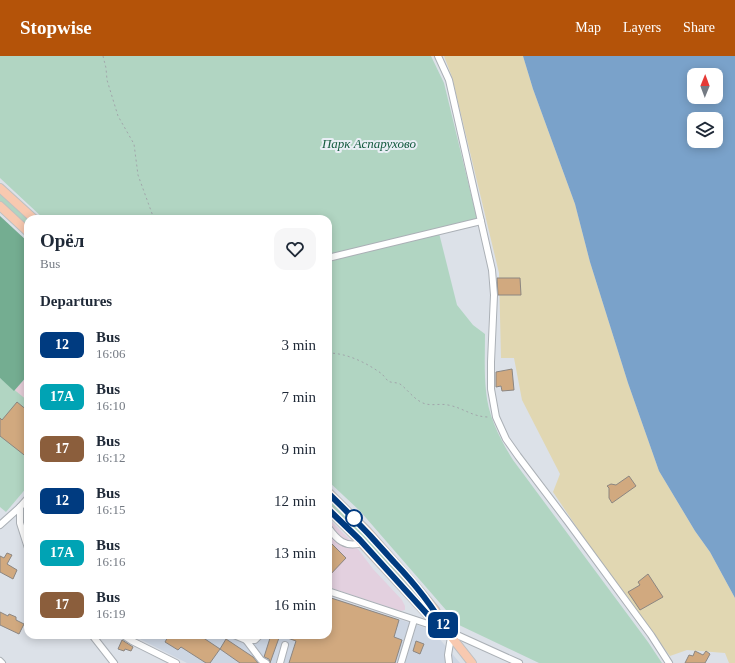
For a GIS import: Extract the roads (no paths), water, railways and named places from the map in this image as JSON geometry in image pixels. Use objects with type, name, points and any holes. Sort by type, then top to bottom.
[{"type":"main road","points":[[0,188],[30,215]]},
{"type":"main road","points":[[0,206],[24,228]]},
{"type":"main road","points":[[332,496],[367,531],[417,588],[435,610],[446,630]]},
{"type":"main road","points":[[332,513],[362,543],[428,615],[446,630],[472,663]]},
{"type":"street","points":[[438,56],[449,80],[492,270],[494,294],[491,389],[496,417],[506,438],[518,456],[651,635],[669,663]]},
{"type":"street","points":[[332,257],[481,222]]},
{"type":"street","points":[[0,525],[24,502]]},
{"type":"street","points":[[20,507],[20,523],[24,536]]},
{"type":"street","points":[[332,532],[338,540],[344,544],[362,543]]},
{"type":"street","points":[[332,592],[446,630],[519,663]]},
{"type":"street","points":[[401,663],[414,620]]},
{"type":"street","points":[[449,663],[448,655],[452,637]]},
{"type":"street","points":[[95,639],[114,663]]},
{"type":"street","points":[[129,639],[176,663]]},
{"type":"street","points":[[246,640],[256,639]]},
{"type":"street","points":[[246,640],[261,660],[266,663]]},
{"type":"street","points":[[280,663],[286,644]]},
{"type":"water","points":[[523,56],[735,56],[735,598],[710,552],[695,531],[659,471],[628,383],[590,262],[575,204],[533,89]]},
{"type":"park label","name":"Парк Аспарухово","points":[[369,143]]}]
